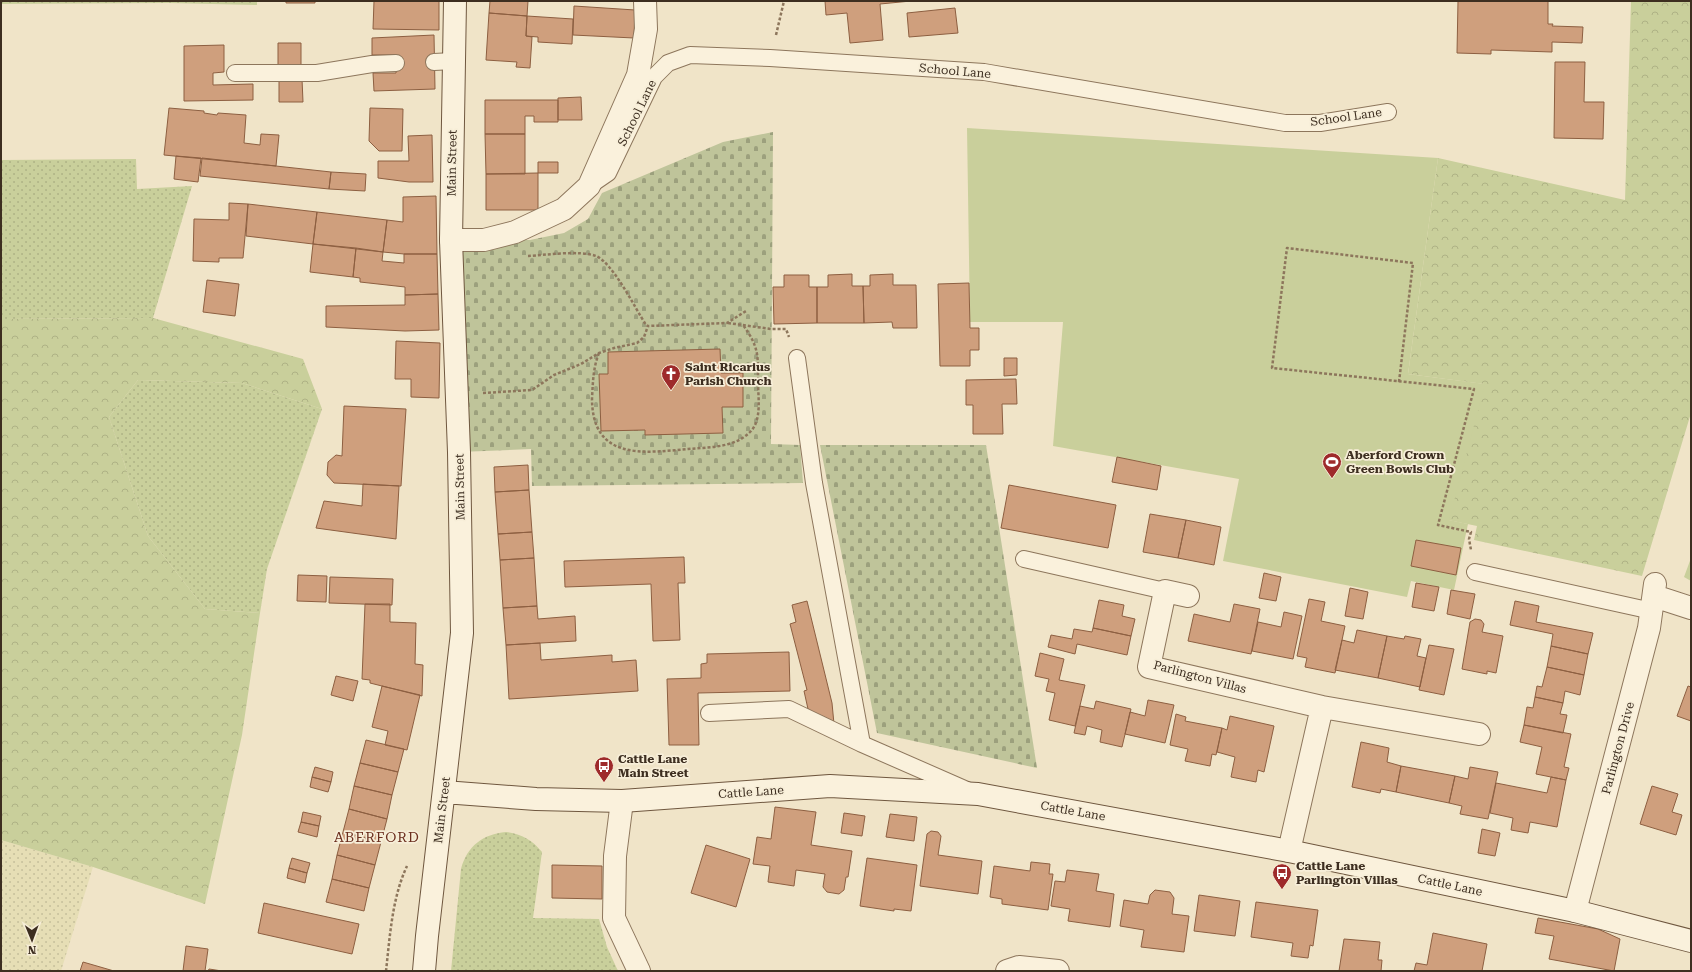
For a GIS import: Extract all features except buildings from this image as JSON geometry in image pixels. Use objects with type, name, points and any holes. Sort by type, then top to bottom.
[{"type":"street","name":"Main Street","points":[[424,971],[462,633],[457,395],[444,61],[455,1]]},
{"type":"street","name":"School Lane","points":[[451,240],[484,240],[515,232],[564,209],[589,186],[638,75],[646,29],[645,1]]},
{"type":"street","points":[[1165,591],[1188,596]]},
{"type":"street","name":"Parlington Villas","points":[[1165,591],[1149,667],[1322,707],[1479,734]]},
{"type":"street","points":[[1654,597],[1691,608]]},
{"type":"street","name":"Parlington Drive","points":[[1575,911],[1649,628],[1654,597]]},
{"type":"street","points":[[1289,851],[1322,707]]},
{"type":"street","name":"Cattle Lane","points":[[444,792],[536,799],[622,801],[830,786],[978,794],[1289,851],[1575,911],[1691,941]]},
{"type":"street","points":[[622,801],[615,856],[614,918],[639,971]]},
{"type":"street","points":[[1007,971],[1019,967],[1058,971]]},
{"type":"lane","name":"School Lane","points":[[589,186],[608,173],[654,77],[668,63],[690,55],[770,58],[984,72],[1285,123],[1320,124],[1388,112]]},
{"type":"lane","points":[[234,73],[316,73],[372,64],[396,63]]},
{"type":"lane","points":[[797,358],[814,483],[862,744]]},
{"type":"lane","points":[[1024,559],[1165,591]]},
{"type":"lane","points":[[1475,572],[1654,597]]},
{"type":"lane","points":[[710,713],[789,709],[862,744],[978,794]]},
{"type":"path","points":[[770,58],[784,1]]},
{"type":"path","points":[[1399,382],[1413,263],[1287,248],[1272,368],[1399,382],[1474,390],[1438,525],[1471,532],[1469,539],[1475,572]]},
{"type":"path","points":[[523,257],[573,253],[596,256],[609,265],[646,325],[727,323],[771,329],[786,329],[797,358]]},
{"type":"path","points":[[727,323],[746,311]]},
{"type":"path","points":[[599,353],[595,364],[592,405],[596,426],[607,440],[626,450],[646,452],[733,444],[751,431],[758,417],[758,354],[753,339],[743,325]]},
{"type":"path","points":[[457,395],[532,390],[554,375],[581,364],[599,353],[637,343],[644,337],[648,326]]},
{"type":"shaded area","points":[[1,840],[93,867],[61,971],[1,971]]},
{"type":"green space","points":[[1,1],[257,1],[257,5],[168,3],[1,4]]},
{"type":"green space","points":[[1631,1],[1691,1],[1691,413],[1642,576],[1474,540],[1477,526],[1448,520],[1484,384],[1408,374],[1438,158],[1625,200]]},
{"type":"green space","points":[[967,128],[1438,158],[1408,374],[1485,384],[1449,520],[1468,524],[1454,590],[1411,581],[1407,597],[1223,561],[1239,479],[1053,446],[1063,322],[970,322]]},
{"type":"green space","points":[[773,132],[771,444],[800,445],[803,483],[532,486],[531,449],[459,452],[451,240],[530,240],[564,233],[588,219],[602,193],[723,142]]},
{"type":"green space","points":[[136,159],[137,189],[192,186],[153,318],[1,319],[1,160]]},
{"type":"green space","points":[[153,318],[303,359],[322,409],[242,383],[138,380],[109,417],[148,536],[205,609],[260,613],[242,735],[205,904],[93,867],[1,840],[1,319]]},
{"type":"green space","points":[[138,380],[242,383],[322,409],[267,569],[260,613],[205,609],[148,536],[109,417]]},
{"type":"green space","points":[[820,445],[986,445],[1037,768],[877,733]]},
{"type":"green space","points":[[1691,558],[1691,581],[1684,577]]},
{"type":"green space","points":[[506,832],[517,834],[526,838],[542,852],[533,918],[599,919],[607,947],[618,971],[451,971],[461,869],[464,861],[467,854],[477,843],[490,835]]},
{"type":"place","name":"Saint Ricarius Parish Church","points":[[671,391]]},
{"type":"place","name":"Aberford Crown Green Bowls Club","points":[[1332,479]]},
{"type":"place","name":"Cattle Lane Main Street","points":[[604,783]]},
{"type":"place","name":"Cattle Lane Parlington Villas","points":[[1282,890]]},
{"type":"district","name":"ABERFORD","points":[[377,837]]}]
